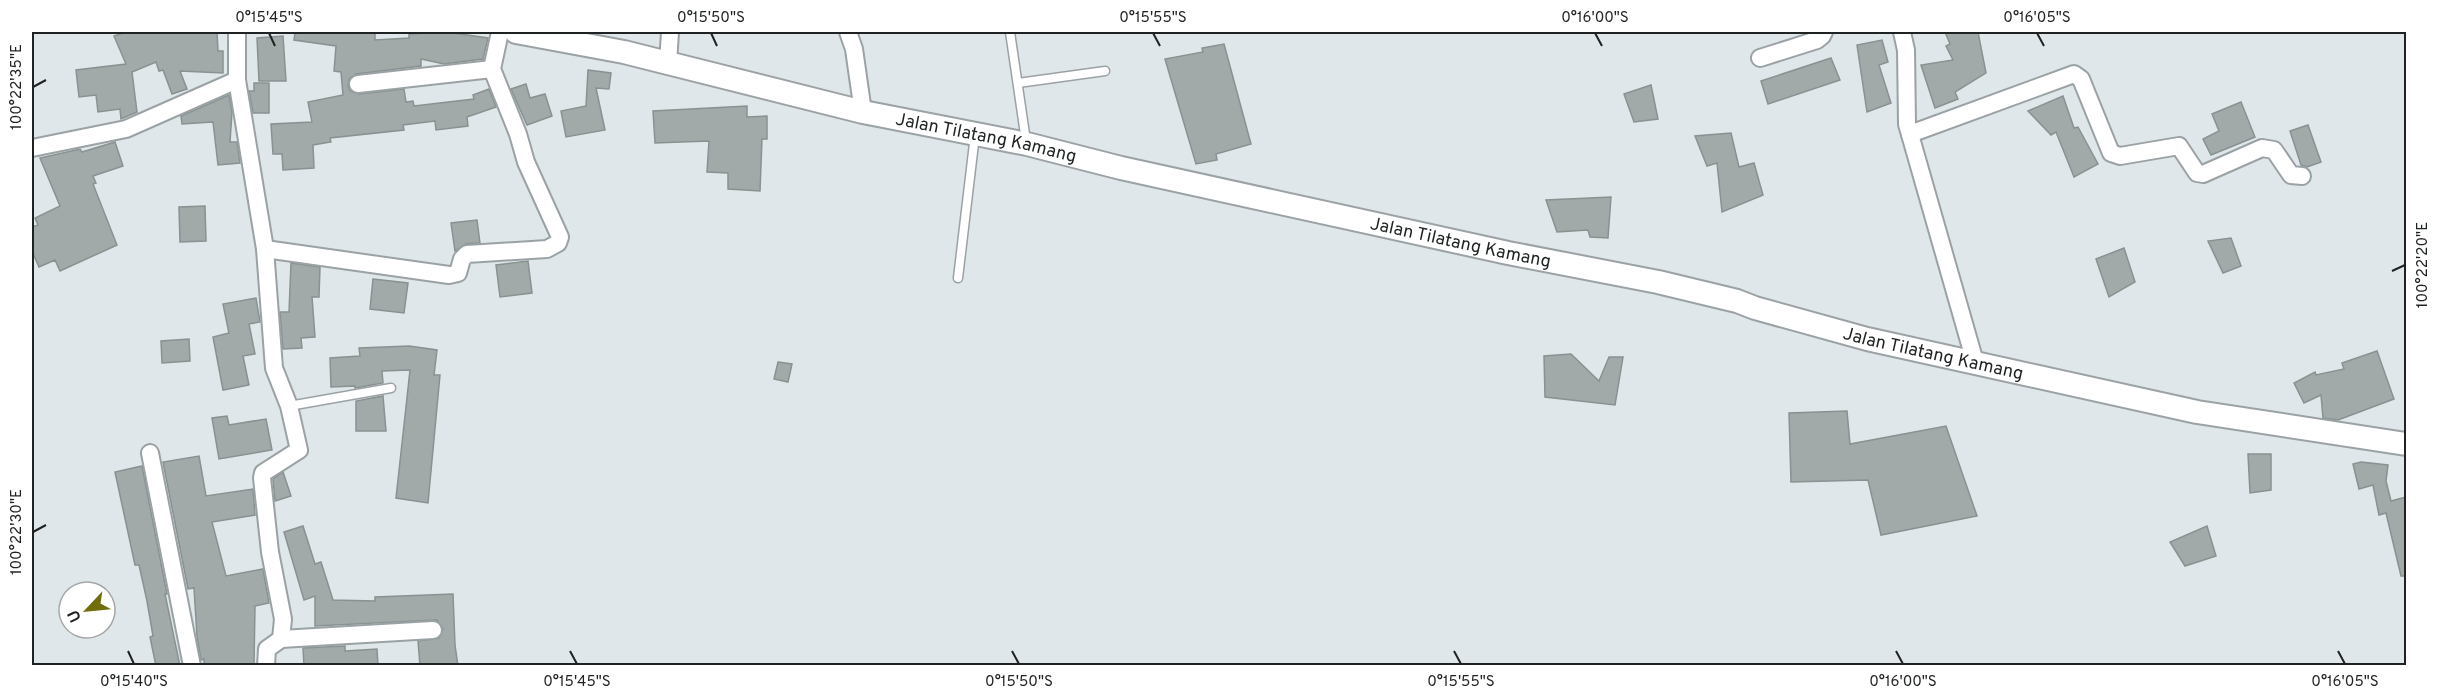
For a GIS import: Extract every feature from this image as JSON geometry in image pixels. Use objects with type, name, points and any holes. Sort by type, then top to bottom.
[{"type":"street","points":[[237,32],[237,80],[265,249],[274,368],[289,406],[298,450],[263,473],[262,478],[270,552],[283,619],[281,639]]},
{"type":"street","points":[[265,249],[449,275],[458,273],[462,259],[467,254],[553,247],[558,243],[560,237],[526,162],[518,134],[492,69],[500,32]]},
{"type":"street","name":"Jalan Tilatang Kamang","points":[[516,32],[668,63],[862,112],[1027,144],[1121,168],[1508,253],[1658,282],[1737,301],[1867,339],[2198,412],[2406,444]]},
{"type":"street","points":[[668,63],[670,32]]},
{"type":"street","points":[[848,32],[854,49],[862,112]]},
{"type":"street","points":[[1760,58],[1817,40],[1824,32]]},
{"type":"street","points":[[1902,32],[1906,50],[1910,134],[1975,362]]},
{"type":"street","points":[[358,84],[492,69]]},
{"type":"street","points":[[1910,134],[2074,74],[2081,79],[2111,153],[2114,155],[2179,146],[2197,173],[2203,174],[2262,148],[2270,148],[2274,150],[2291,176],[2302,176]]},
{"type":"street","points":[[32,148],[126,129],[237,80]]},
{"type":"street","points":[[150,453],[192,666]]},
{"type":"street","points":[[266,666],[267,649],[281,639],[433,630]]},
{"type":"lane","points":[[1010,32],[1027,144]]},
{"type":"lane","points":[[1018,83],[1105,71]]},
{"type":"lane","points":[[958,278],[975,135]]},
{"type":"lane","points":[[289,406],[391,388]]},
{"type":"building","points":[[126,32],[217,32],[218,51],[223,51],[223,73],[180,71],[187,89],[172,94],[163,70],[159,71],[156,62],[132,72],[137,112],[121,119],[120,109],[98,112],[96,95],[79,97],[76,70],[126,64],[114,36]]},
{"type":"building","points":[[295,32],[375,32],[375,40],[409,38],[409,34],[446,32],[488,38],[483,59],[444,64],[421,59],[421,66],[356,74],[349,79],[348,86],[350,91],[359,94],[404,89],[406,102],[413,101],[414,106],[474,99],[473,95],[489,89],[496,107],[467,117],[468,126],[436,130],[435,121],[403,125],[404,130],[330,138],[331,142],[313,145],[314,168],[283,170],[282,154],[273,154],[271,124],[312,122],[308,102],[343,95],[341,72],[334,71],[336,46],[294,40]]},
{"type":"building","points":[[1945,32],[1978,32],[1986,73],[1955,92],[1958,99],[1935,108],[1921,65],[1953,60],[1946,46],[1950,44]]},
{"type":"building","points":[[283,36],[286,81],[259,81],[257,38]]},
{"type":"building","points":[[1882,40],[1888,62],[1879,65],[1891,103],[1867,112],[1857,45]]},
{"type":"building","points":[[1224,44],[1251,144],[1216,154],[1217,160],[1196,164],[1165,59],[1203,52],[1202,48]]},
{"type":"building","points":[[1831,58],[1840,80],[1768,104],[1761,81]]},
{"type":"building","points":[[588,70],[611,73],[609,89],[596,88],[605,130],[566,137],[561,111],[586,106]]},
{"type":"building","points":[[254,83],[269,83],[269,113],[253,113],[249,91],[254,91]]},
{"type":"building","points":[[526,84],[530,98],[545,94],[552,116],[527,125],[511,89]]},
{"type":"building","points":[[1651,85],[1658,119],[1634,122],[1624,94]]},
{"type":"building","points":[[229,95],[232,112],[230,142],[237,142],[240,163],[218,165],[213,122],[182,124],[181,116]]},
{"type":"building","points":[[2063,96],[2074,128],[2078,127],[2098,164],[2074,177],[2056,132],[2051,135],[2028,111]]},
{"type":"building","points":[[2241,102],[2255,137],[2211,155],[2203,139],[2219,131],[2212,114]]},
{"type":"building","points":[[747,106],[747,117],[767,116],[767,139],[762,139],[760,191],[728,189],[728,173],[707,172],[709,141],[655,143],[653,111]]},
{"type":"building","points":[[2308,125],[2321,162],[2307,167],[2301,165],[2290,131]]},
{"type":"building","points":[[1731,133],[1739,167],[1754,163],[1763,195],[1722,212],[1717,163],[1707,166],[1695,136]]},
{"type":"building","points":[[115,142],[123,166],[93,176],[96,183],[93,184],[117,245],[60,271],[55,260],[39,267],[32,251],[32,227],[38,225],[35,218],[60,206],[40,158],[80,149],[82,152]]},
{"type":"building","points":[[1611,197],[1608,238],[1590,237],[1588,230],[1557,232],[1546,200]]},
{"type":"building","points":[[205,206],[206,241],[180,242],[179,207]]},
{"type":"building","points":[[477,220],[480,243],[466,244],[455,251],[451,223]]},
{"type":"building","points":[[2231,238],[2241,266],[2223,273],[2208,241]]},
{"type":"building","points":[[2124,248],[2135,282],[2109,297],[2096,259]]},
{"type":"building","points":[[528,261],[532,293],[500,297],[496,265]]},
{"type":"building","points":[[291,263],[320,267],[319,297],[312,297],[315,337],[301,338],[302,348],[283,349],[280,312],[289,312]]},
{"type":"building","points":[[373,279],[408,283],[404,313],[370,309]]},
{"type":"building","points":[[256,298],[260,322],[249,324],[255,354],[243,356],[249,385],[223,390],[213,337],[229,333],[223,304]]},
{"type":"building","points":[[189,339],[190,361],[162,363],[161,341]]},
{"type":"building","points":[[409,346],[437,350],[434,375],[440,375],[428,503],[396,498],[410,370],[382,371],[383,383],[355,388],[355,386],[331,387],[330,358],[360,356],[359,348]]},
{"type":"building","points":[[2377,351],[2394,399],[2338,420],[2323,418],[2321,395],[2304,403],[2294,383],[2315,372],[2316,375],[2344,369],[2342,363]]},
{"type":"building","points":[[1571,354],[1599,381],[1609,357],[1623,357],[1615,405],[1545,397],[1544,356]]},
{"type":"building","points":[[778,362],[792,364],[788,382],[774,379]]},
{"type":"building","points":[[383,396],[386,431],[356,431],[356,401]]},
{"type":"building","points":[[1847,411],[1850,444],[1946,426],[1977,516],[1881,535],[1868,480],[1791,482],[1789,413]]},
{"type":"building","points":[[227,416],[229,425],[266,419],[272,450],[219,459],[212,418]]},
{"type":"building","points":[[2248,454],[2271,454],[2271,490],[2250,493]]},
{"type":"building","points":[[199,456],[206,496],[253,489],[255,515],[212,522],[226,576],[263,569],[269,603],[255,606],[254,664],[204,666],[204,659],[201,660],[194,588],[188,589],[163,462]]},
{"type":"building","points":[[2361,462],[2388,465],[2386,481],[2391,501],[2406,497],[2406,576],[2401,576],[2386,513],[2379,515],[2373,485],[2359,489],[2353,464]]},
{"type":"building","points":[[142,466],[180,666],[156,666],[150,637],[153,636],[147,601],[139,565],[135,565],[115,472]]},
{"type":"building","points":[[283,472],[291,496],[275,501],[273,479]]},
{"type":"building","points":[[303,526],[315,564],[321,562],[333,600],[375,601],[375,597],[453,594],[458,666],[420,666],[418,641],[439,638],[443,629],[437,620],[315,626],[315,596],[304,600],[284,532]]},
{"type":"building","points":[[2207,526],[2216,556],[2185,566],[2170,542]]},
{"type":"building","points":[[345,646],[345,651],[377,649],[378,666],[304,666],[303,648]]}]
